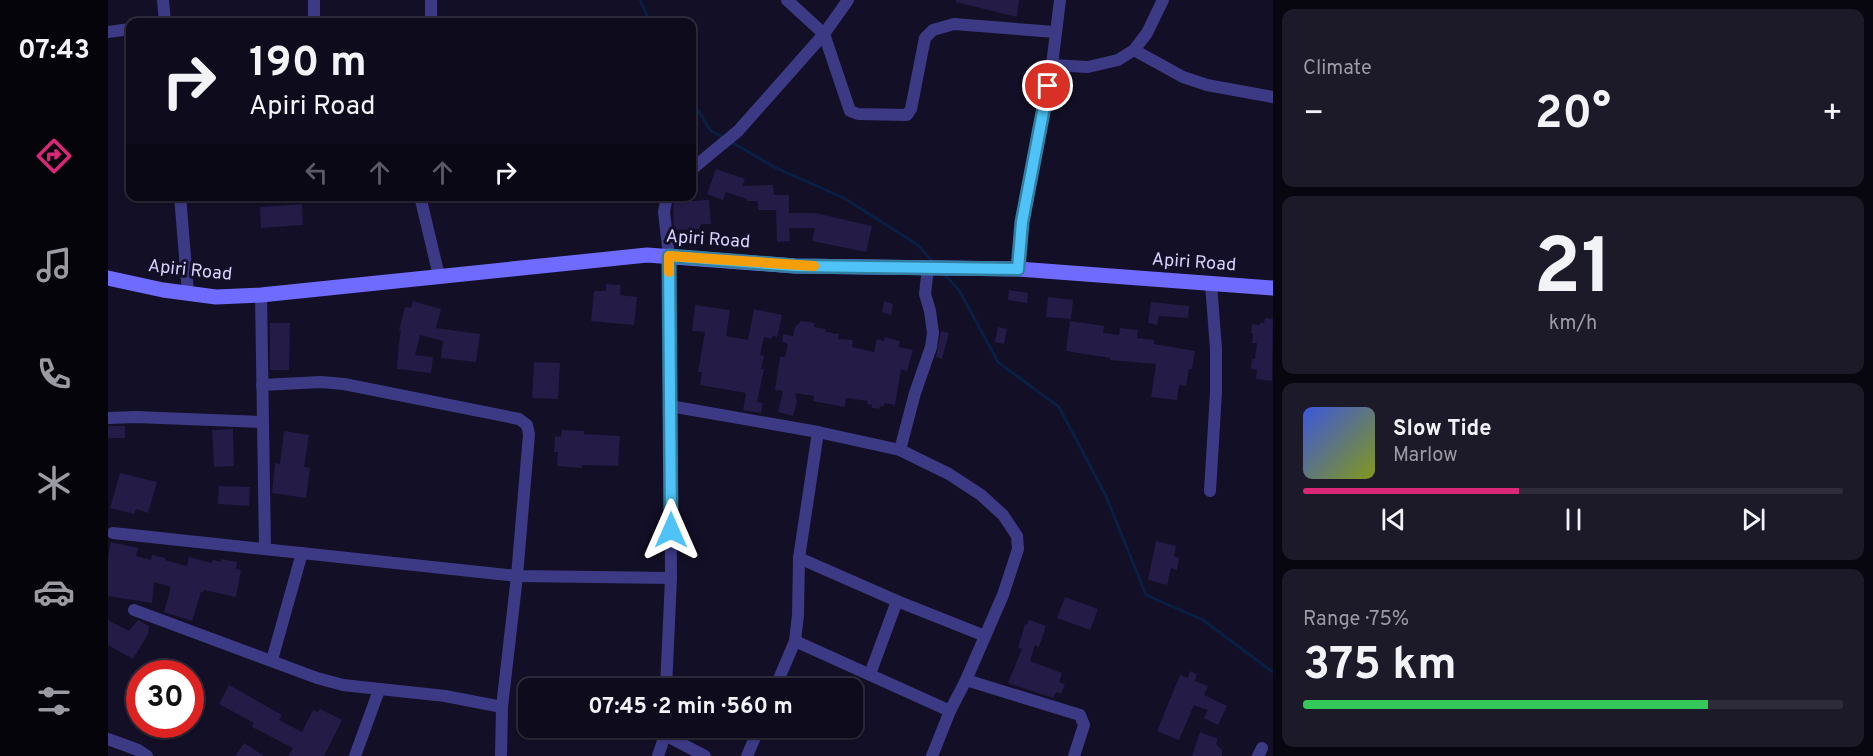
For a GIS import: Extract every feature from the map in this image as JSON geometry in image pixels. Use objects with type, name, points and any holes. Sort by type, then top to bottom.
[{"type":"street","points":[[163,0],[165,18]]},
{"type":"street","points":[[314,0],[314,18]]},
{"type":"street","points":[[431,0],[431,18]]},
{"type":"street","points":[[787,0],[824,34],[850,111],[858,114],[907,115],[911,109],[925,38],[933,30],[954,24],[1055,32]]},
{"type":"street","points":[[696,166],[738,132],[824,34],[848,0]]},
{"type":"street","points":[[1018,269],[1022,222],[1052,65],[1060,0]]},
{"type":"street","points":[[1052,65],[1088,67],[1118,60],[1134,50],[1147,33],[1163,0]]},
{"type":"street","points":[[108,32],[126,30]]},
{"type":"street","points":[[1134,50],[1183,77],[1207,85],[1273,97]]},
{"type":"street","points":[[180,201],[189,293]]},
{"type":"street","points":[[421,201],[439,276]]},
{"type":"street","points":[[666,201],[664,212],[669,256],[671,578],[666,678]]},
{"type":"street","name":"Apiri Road","points":[[108,278],[163,290],[216,297],[261,295],[647,255],[795,266],[1018,269],[1273,288]]},
{"type":"street","points":[[900,450],[915,393],[931,347],[933,333],[925,294],[928,268]]},
{"type":"street","points":[[1209,491],[1216,392],[1216,349],[1211,284]]},
{"type":"street","points":[[261,295],[265,549]]},
{"type":"street","points":[[262,385],[321,382],[344,384],[519,419],[527,425],[529,434],[517,576],[502,707],[501,756]]},
{"type":"street","points":[[670,406],[818,432],[900,450],[949,474],[981,495],[1003,515],[1017,536],[1018,549],[1003,595],[932,756]]},
{"type":"street","points":[[108,418],[263,422]]},
{"type":"street","points":[[779,678],[795,641],[799,558],[818,432]]},
{"type":"street","points":[[113,533],[517,576],[671,578]]},
{"type":"street","points":[[272,660],[302,553]]},
{"type":"street","points":[[799,558],[985,636]]},
{"type":"street","points":[[870,674],[897,601]]},
{"type":"street","points":[[134,610],[317,678],[343,685],[445,696],[502,707]]},
{"type":"street","points":[[795,641],[950,711]]},
{"type":"street","points":[[966,680],[1080,715],[1084,725],[1074,756]]},
{"type":"street","points":[[355,756],[379,690]]},
{"type":"street","points":[[658,756],[663,738]]},
{"type":"street","points":[[676,738],[705,756]]},
{"type":"street","points":[[747,756],[755,738]]},
{"type":"street","points":[[108,740],[138,750],[147,756]]},
{"type":"building","points":[[956,0],[1019,0],[1017,17],[956,2]]},
{"type":"building","points":[[716,169],[745,179],[742,186],[773,185],[774,195],[789,195],[789,213],[815,213],[872,226],[866,252],[812,241],[815,228],[789,228],[790,241],[777,242],[776,210],[758,210],[758,201],[747,201],[747,199],[726,192],[723,200],[707,194]]},
{"type":"building","points":[[709,200],[711,224],[701,224],[699,229],[674,230],[674,202]]},
{"type":"building","points":[[302,204],[303,225],[261,228],[260,207]]},
{"type":"building","points":[[606,284],[621,285],[620,295],[637,297],[634,325],[591,321],[594,291],[606,291]]},
{"type":"building","points":[[1009,290],[1028,293],[1027,303],[1008,300]]},
{"type":"building","points":[[1048,297],[1073,300],[1071,319],[1046,317]]},
{"type":"building","points":[[413,301],[441,309],[436,328],[480,334],[476,362],[441,358],[443,341],[420,335],[415,355],[433,357],[431,373],[397,369],[401,331],[399,330],[405,307],[411,308]]},
{"type":"building","points":[[884,301],[893,304],[891,315],[882,312]]},
{"type":"building","points":[[1151,302],[1189,306],[1188,318],[1159,316],[1157,325],[1148,323]]},
{"type":"building","points":[[695,305],[730,310],[726,336],[748,340],[754,309],[782,315],[777,338],[774,335],[771,339],[764,337],[760,355],[764,356],[761,369],[764,369],[757,402],[763,403],[761,413],[743,410],[746,393],[700,385],[702,372],[698,372],[705,332],[692,331]]},
{"type":"building","points":[[1265,318],[1273,319],[1272,381],[1256,379],[1257,370],[1251,369],[1257,343],[1252,343],[1252,324],[1260,325],[1264,323]]},
{"type":"building","points":[[801,321],[815,323],[814,327],[826,329],[825,332],[839,334],[838,339],[853,340],[852,347],[874,352],[877,339],[884,341],[885,337],[900,341],[898,347],[913,350],[907,371],[901,369],[895,405],[885,403],[879,409],[872,408],[872,405],[867,404],[868,401],[846,398],[845,407],[813,401],[814,396],[795,393],[797,402],[793,416],[778,412],[783,391],[775,390],[780,357],[785,357],[788,344],[782,341],[783,334],[793,336],[795,327]]},
{"type":"building","points":[[1070,321],[1104,326],[1103,333],[1119,335],[1120,328],[1138,330],[1137,338],[1154,340],[1154,344],[1195,351],[1186,386],[1179,385],[1177,400],[1151,397],[1156,364],[1110,360],[1110,358],[1066,351]]},
{"type":"building","points":[[270,323],[290,323],[289,370],[270,370]]},
{"type":"building","points":[[998,327],[1007,329],[1004,344],[995,342]]},
{"type":"building","points":[[941,331],[949,333],[942,359],[936,357]]},
{"type":"building","points":[[534,362],[560,363],[558,399],[532,398]]},
{"type":"building","points":[[108,426],[125,426],[125,438],[108,438]]},
{"type":"building","points":[[233,429],[234,466],[214,467],[212,430]]},
{"type":"building","points":[[562,430],[620,436],[618,466],[582,465],[582,468],[557,466],[558,452],[554,452],[555,436],[561,437]]},
{"type":"building","points":[[284,431],[309,435],[304,467],[310,468],[306,498],[272,493],[275,463],[280,464]]},
{"type":"building","points":[[120,473],[157,482],[148,513],[136,509],[134,514],[110,508]]},
{"type":"building","points":[[219,486],[250,487],[249,506],[218,504]]},
{"type":"building","points":[[1156,541],[1176,546],[1174,556],[1179,558],[1177,570],[1171,568],[1167,585],[1148,580]]},
{"type":"building","points":[[111,542],[138,548],[136,556],[151,560],[152,555],[187,566],[189,557],[212,563],[213,560],[221,562],[221,559],[237,562],[236,569],[241,570],[236,597],[204,590],[201,592],[192,621],[164,612],[171,587],[154,582],[152,603],[108,596],[108,557]]},
{"type":"building","points":[[1065,597],[1098,609],[1090,630],[1057,618]]},
{"type":"building","points":[[108,620],[129,631],[138,620],[149,626],[148,634],[133,659],[108,645]]},
{"type":"building","points":[[1029,620],[1046,626],[1039,647],[1035,645],[1030,661],[1062,673],[1059,682],[1065,684],[1061,694],[1056,692],[1053,698],[1008,683],[1022,649],[1018,648],[1025,624],[1027,625]]},
{"type":"building","points":[[1190,671],[1197,674],[1195,681],[1208,686],[1204,695],[1227,706],[1218,725],[1204,718],[1208,710],[1194,705],[1179,740],[1157,731],[1180,675],[1188,678]]},
{"type":"building","points":[[229,685],[282,715],[279,720],[302,732],[313,710],[318,712],[320,709],[342,720],[324,756],[288,756],[293,748],[252,727],[254,723],[219,704]]},
{"type":"building","points":[[1200,732],[1218,739],[1216,744],[1222,750],[1222,756],[1192,756]]},
{"type":"building","points":[[244,743],[264,756],[235,756]]},
{"type":"waterway","points":[[640,0],[648,18]]},
{"type":"waterway","points":[[696,107],[711,131],[723,137]]},
{"type":"waterway","points":[[731,142],[776,168],[844,198],[918,245],[933,262]]},
{"type":"waterway","points":[[944,274],[959,290],[998,362],[1059,407],[1106,496],[1146,595],[1203,620],[1273,672]]},
{"type":"slow traffic","points":[[669,272],[669,256],[814,266]]},
{"type":"route","points":[[671,530],[669,256],[795,266],[1018,269],[1022,222],[1048,86]]}]
